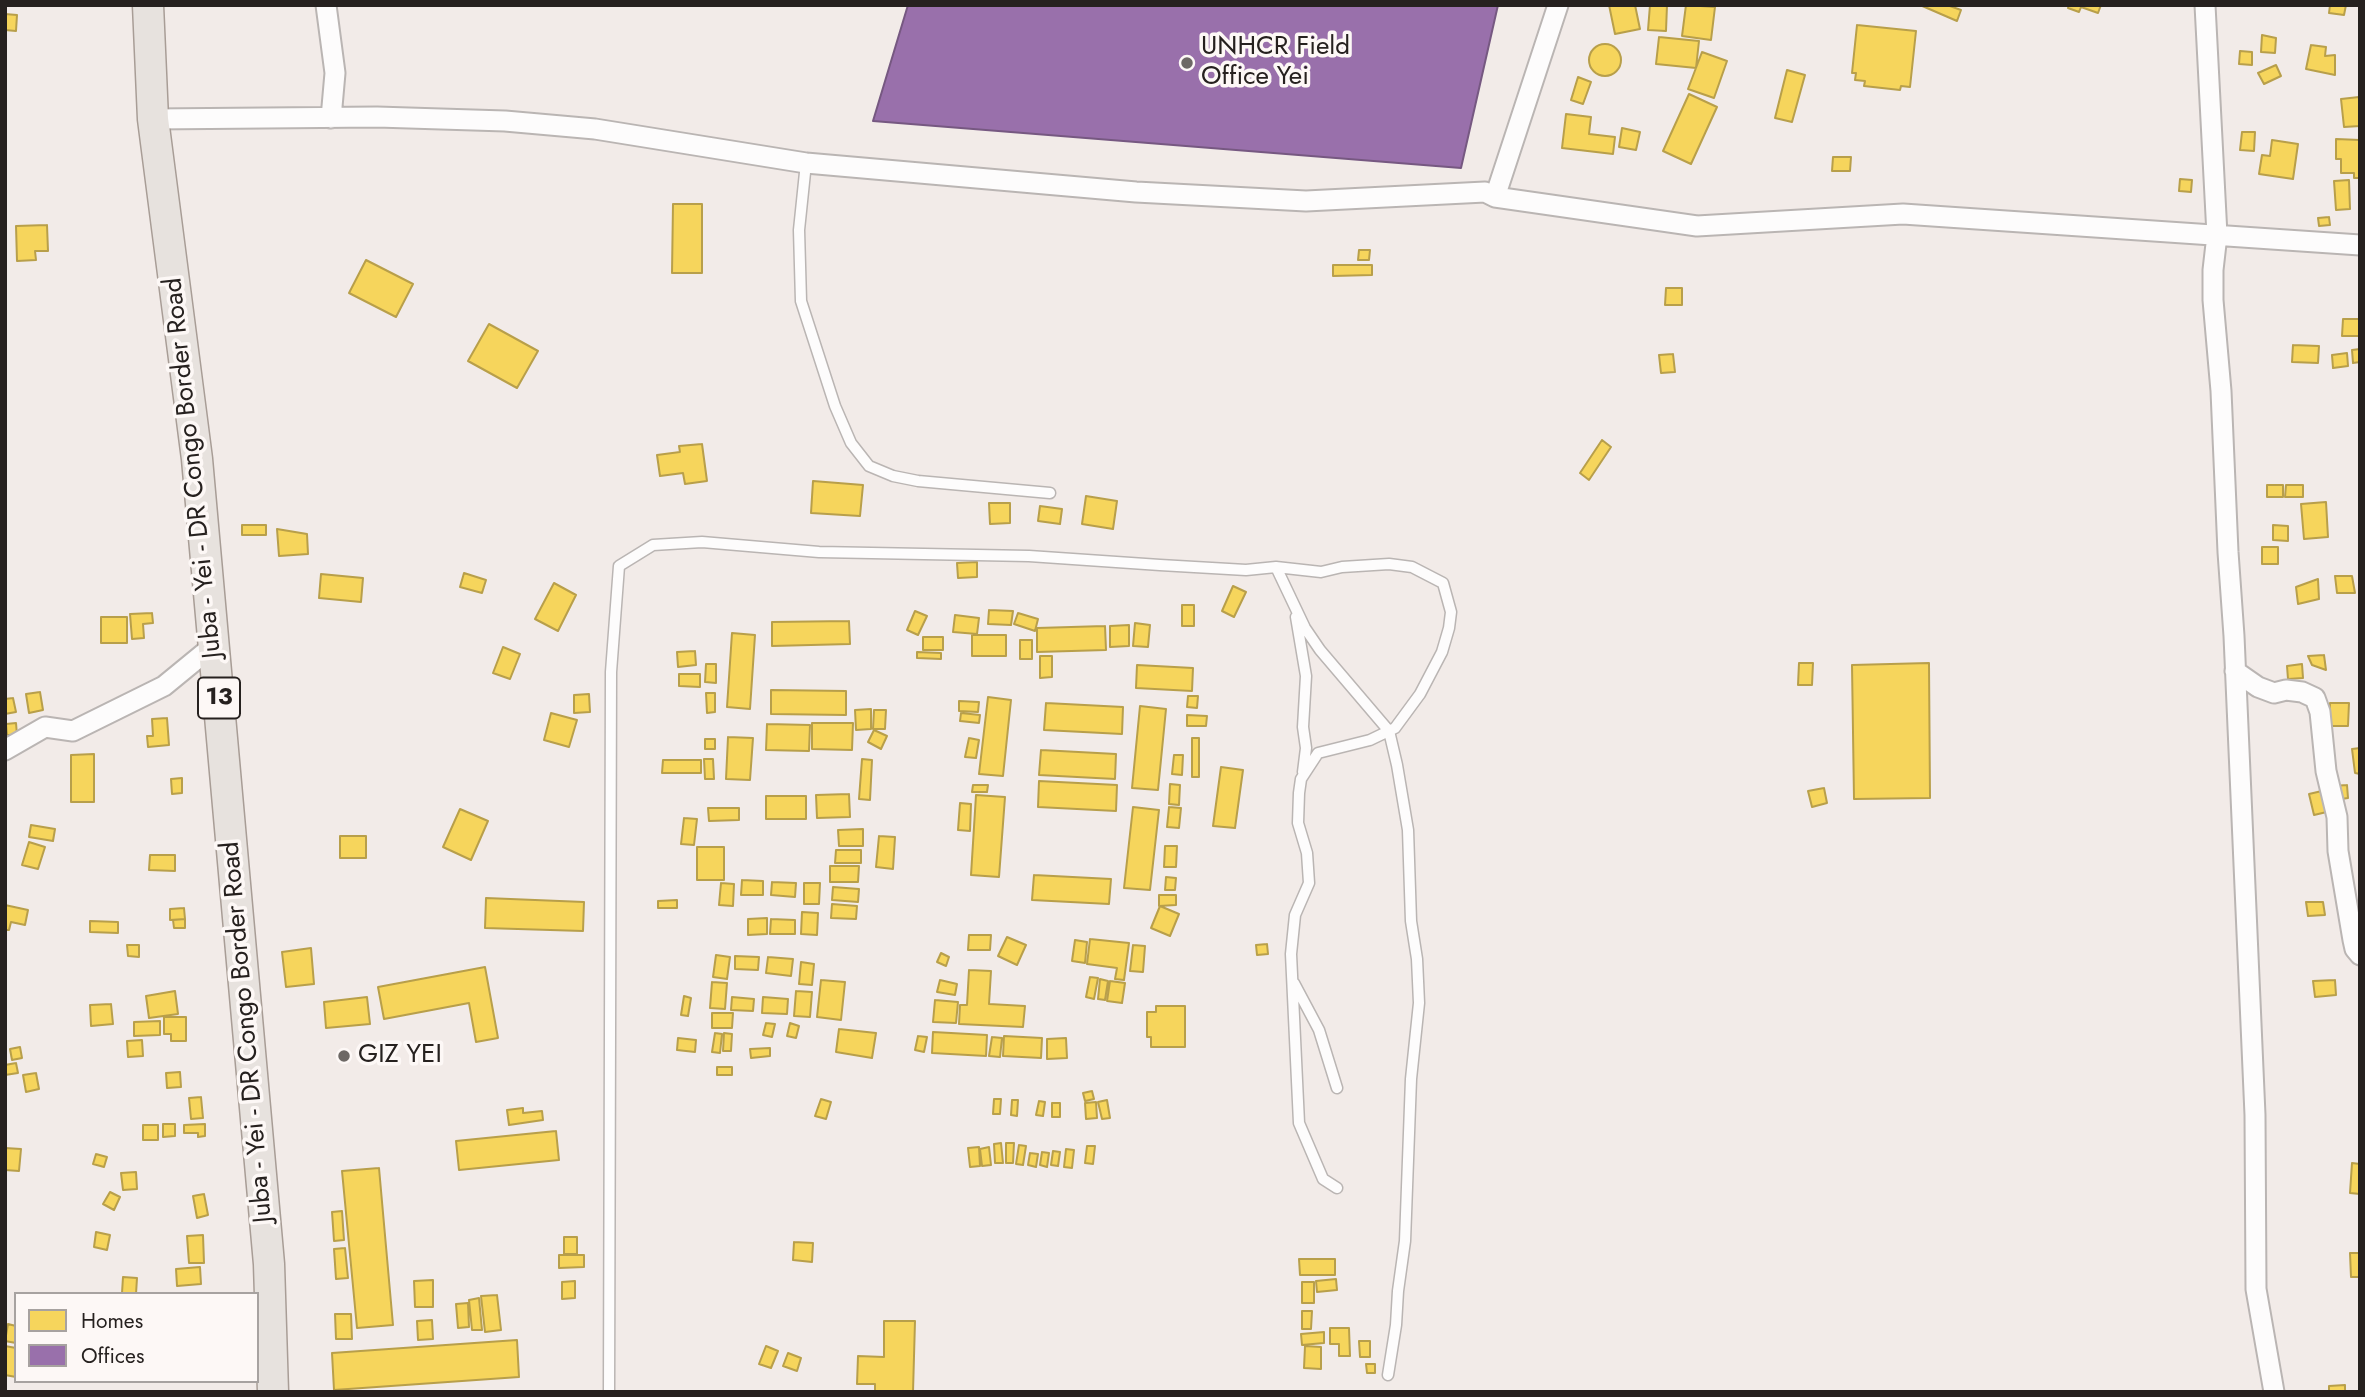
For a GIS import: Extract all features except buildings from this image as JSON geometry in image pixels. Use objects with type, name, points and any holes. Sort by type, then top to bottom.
[{"type":"main road","name":"Juba - Yei - DR Congo Border Road","points":[[148,5],[153,119],[197,458],[214,646],[269,1265],[273,1392]]},
{"type":"street","points":[[326,5],[335,73],[331,118]]},
{"type":"street","points":[[1495,197],[1558,5]]},
{"type":"street","points":[[2206,5],[2217,235],[2213,300],[2221,391],[2255,1115],[2256,1289],[2274,1392]]},
{"type":"street","points":[[153,119],[492,121],[582,128],[806,163],[1149,193],[1306,201],[1485,192],[1495,197],[1697,226],[1903,214],[2360,245]]},
{"type":"street","points":[[5,750],[45,727],[73,731],[164,686],[214,646]]},
{"type":"street","points":[[2235,671],[2274,694],[2286,690],[2302,692],[2315,698],[2320,712],[2326,771],[2337,817],[2338,851],[2353,940],[2355,949],[2360,954]]},
{"type":"lane","points":[[806,163],[799,230],[802,301],[835,406],[851,443],[869,466],[894,476],[918,481],[1050,493]]},
{"type":"lane","points":[[609,1392],[611,672],[619,566],[653,545],[702,542],[819,552],[1029,556],[1234,569],[1276,567],[1321,572],[1342,567],[1389,564],[1412,567],[1443,583],[1451,612],[1442,652],[1420,694],[1395,728],[1370,740],[1318,753],[1301,779]]},
{"type":"lane","points":[[1276,567],[1295,609],[1320,650],[1389,731],[1408,830],[1411,921],[1417,959],[1419,1003],[1411,1079],[1405,1241],[1388,1375]]},
{"type":"lane","points":[[1295,609],[1306,676],[1303,727],[1306,748],[1299,793],[1298,824],[1307,853],[1309,883],[1295,915],[1292,954],[1299,1123],[1323,1180],[1337,1188]]},
{"type":"lane","points":[[1292,980],[1319,1030],[1337,1088]]},
{"type":"place","name":"UNHCR Field Office Yei","points":[[1187,63]]},
{"type":"place","name":"GIZ YEI","points":[[344,1056]]}]
